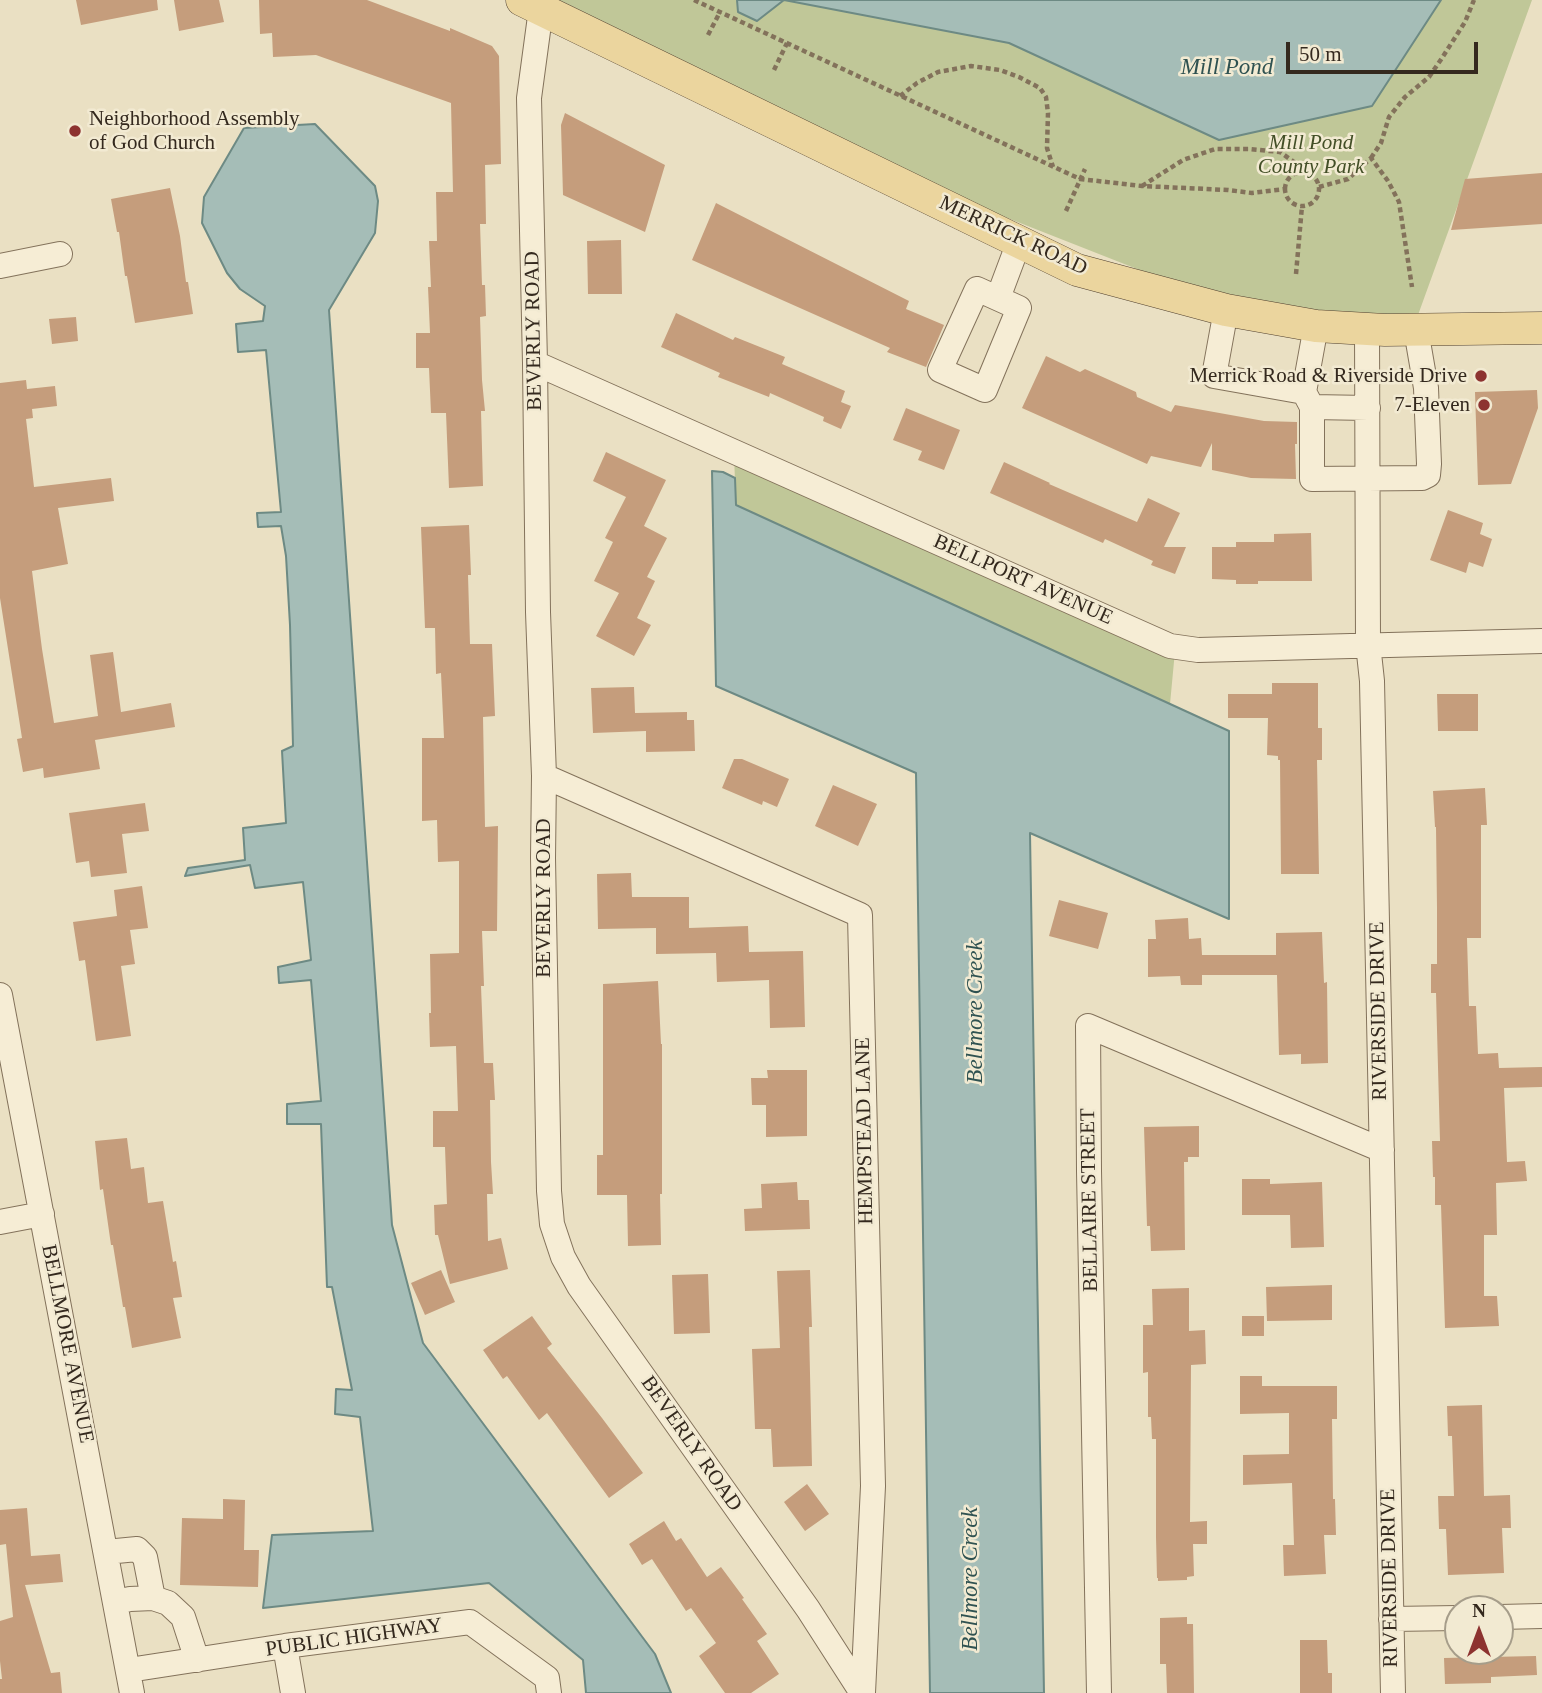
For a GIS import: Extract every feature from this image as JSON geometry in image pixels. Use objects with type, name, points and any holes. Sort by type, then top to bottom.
[{"type":"main road","name":"MERRICK ROAD","points":[[532,5],[1077,270],[1226,310],[1316,326],[1416,330],[1542,328]]},
{"type":"street","name":"BEVERLY ROAD","points":[[532,5],[529,98],[538,612],[544,776],[542,858],[552,1224],[563,1257],[579,1286],[808,1609],[863,1693]]},
{"type":"street","points":[[987,294],[1018,308],[985,390],[940,370],[1019,242]]},
{"type":"street","points":[[0,266],[60,254]]},
{"type":"street","points":[[1226,310],[1214,376],[1308,399],[1368,408]]},
{"type":"street","points":[[1316,326],[1308,399],[1312,479],[1368,480],[1422,478],[1428,475],[1426,388],[1416,330]]},
{"type":"street","name":"RIVERSIDE DRIVE","points":[[1367,329],[1368,645],[1372,681],[1393,1693]]},
{"type":"street","name":"BELLPORT AVENUE","points":[[535,363],[1170,646],[1198,650],[1542,642]]},
{"type":"street","name":"HEMPSTEAD LANE","points":[[544,776],[860,915],[873,1486],[863,1693]]},
{"type":"street","name":"BELLMORE AVENUE","points":[[0,995],[130,1681]]},
{"type":"street","name":"BELLAIRE STREET","points":[[1099,1693],[1088,1171],[1088,1026],[1382,1150]]},
{"type":"street","points":[[0,1222],[42,1214]]},
{"type":"street","points":[[106,1552],[137,1549],[145,1557],[153,1598]]},
{"type":"street","points":[[116,1602],[153,1598],[168,1603],[183,1617],[197,1660]]},
{"type":"street","points":[[1514,1616],[1542,1616]]},
{"type":"street","points":[[1391,1619],[1444,1618]]},
{"type":"street","name":"PUBLIC HIGHWAY","points":[[130,1681],[197,1660],[470,1622],[547,1678],[549,1693]]},
{"type":"street","points":[[285,1646],[293,1693]]},
{"type":"path","points":[[694,0],[1080,179],[1252,193],[1285,189]]},
{"type":"path","points":[[708,0],[708,7]]},
{"type":"path","points":[[1319,187],[1349,179],[1371,158],[1381,143],[1390,117],[1405,97],[1429,77],[1465,22],[1474,0]]},
{"type":"path","points":[[708,35],[720,12]]},
{"type":"path","points":[[774,70],[787,43]]},
{"type":"path","points":[[900,96],[937,72],[971,66],[1000,70],[1040,88],[1046,97],[1047,148],[1053,167]]},
{"type":"path","points":[[1142,186],[1183,160],[1215,149],[1280,152],[1294,162],[1299,173]]},
{"type":"path","points":[[1371,158],[1399,202],[1412,287]]},
{"type":"path","points":[[1066,211],[1085,169]]},
{"type":"path","points":[[1304,172],[1314,177],[1319,187],[1314,202],[1302,206],[1289,200],[1285,189],[1293,174],[1304,172]]},
{"type":"path","points":[[1296,274],[1302,206]]},
{"type":"green space","name":"Mill Pond County Park","points":[[559,0],[1532,0],[1418,315],[1315,314],[1165,280],[949,195]]},
{"type":"green space","points":[[734,456],[1175,651],[1170,704],[736,505]]},
{"type":"water","points":[[737,0],[784,0],[757,21],[738,12]]},
{"type":"water","name":"Mill Pond","points":[[784,0],[1441,0],[1372,106],[1219,140],[1009,43]]},
{"type":"water","points":[[315,124],[375,186],[378,201],[375,233],[329,310],[392,1225],[423,1343],[655,1654],[671,1693],[586,1693],[583,1660],[489,1583],[263,1608],[272,1535],[373,1531],[360,1417],[335,1414],[336,1389],[352,1390],[332,1287],[327,1287],[321,1124],[287,1124],[287,1104],[321,1101],[311,980],[279,983],[278,967],[311,960],[303,882],[255,888],[250,865],[185,876],[188,868],[245,860],[243,828],[286,823],[282,751],[293,746],[286,556],[281,526],[258,527],[257,513],[281,512],[266,350],[238,352],[236,324],[263,321],[265,306],[240,289],[227,273],[202,223],[204,197],[244,128]]},
{"type":"water","name":"Bellmore Creek","points":[[712,471],[723,472],[735,478],[736,505],[1229,731],[1229,919],[1030,833],[1044,1693],[930,1693],[916,773],[716,686]]},
{"type":"building","points":[[76,0],[157,0],[158,10],[81,25]]},
{"type":"building","points":[[174,0],[219,0],[224,22],[179,31]]},
{"type":"building","points":[[259,0],[367,0],[450,31],[450,28],[492,46],[499,56],[501,164],[485,165],[486,224],[480,224],[486,316],[480,317],[485,411],[481,411],[483,486],[449,488],[446,413],[431,413],[429,368],[416,368],[416,333],[430,333],[429,241],[437,241],[436,192],[453,192],[451,103],[316,55],[273,57],[272,33],[260,34]]},
{"type":"building","points":[[565,113],[665,165],[645,232],[563,195],[561,125]]},
{"type":"building","points":[[1542,173],[1542,224],[1451,230],[1465,179]]},
{"type":"building","points":[[170,188],[193,314],[135,323],[111,199]]},
{"type":"building","points":[[716,203],[909,301],[906,309],[944,325],[926,367],[887,352],[890,348],[692,260]]},
{"type":"building","points":[[621,240],[622,294],[588,294],[587,241]]},
{"type":"building","points":[[676,313],[733,340],[735,337],[785,357],[782,364],[845,391],[841,402],[851,406],[841,429],[823,421],[824,417],[770,393],[769,397],[718,377],[720,373],[661,347]]},
{"type":"building","points":[[76,317],[78,341],[52,344],[49,319]]},
{"type":"building","points":[[1046,356],[1080,372],[1085,369],[1136,392],[1137,397],[1171,412],[1175,405],[1264,421],[1297,422],[1296,479],[1251,478],[1212,470],[1212,443],[1201,467],[1151,456],[1147,464],[1022,408]]},
{"type":"building","points":[[26,380],[27,389],[55,386],[57,406],[32,409],[33,418],[26,419],[34,487],[111,478],[114,501],[58,508],[68,564],[32,571],[54,723],[98,716],[90,655],[113,652],[121,712],[171,703],[175,727],[95,740],[100,769],[44,778],[43,768],[23,772],[17,739],[22,738],[0,598],[0,383]]},
{"type":"building","points":[[1537,390],[1538,408],[1511,484],[1478,485],[1475,392]]},
{"type":"building","points":[[906,408],[960,430],[944,470],[918,460],[922,451],[893,440]]},
{"type":"building","points":[[606,452],[666,480],[644,526],[667,538],[647,577],[655,581],[637,618],[651,625],[634,656],[596,636],[619,593],[594,581],[613,542],[605,538],[626,497],[593,481]]},
{"type":"building","points":[[1004,462],[1137,522],[1148,498],[1180,513],[1164,547],[1186,547],[1175,574],[1151,565],[1153,561],[1105,539],[1103,543],[990,493]]},
{"type":"building","points":[[1448,510],[1483,523],[1480,534],[1492,539],[1483,567],[1469,562],[1466,573],[1430,560]]},
{"type":"building","points":[[469,525],[470,644],[492,644],[495,716],[483,717],[485,827],[498,826],[497,931],[482,931],[484,1063],[493,1063],[495,1100],[490,1100],[493,1194],[487,1194],[488,1241],[501,1238],[508,1269],[450,1284],[438,1235],[435,1235],[434,1205],[447,1204],[445,1147],[433,1147],[433,1111],[458,1111],[456,1046],[430,1047],[430,954],[459,953],[459,861],[438,862],[437,820],[422,821],[422,738],[444,738],[441,673],[436,674],[435,628],[425,628],[421,527]]},
{"type":"building","points":[[1311,533],[1312,581],[1258,581],[1258,584],[1236,584],[1236,580],[1212,579],[1212,547],[1236,547],[1236,542],[1274,542],[1274,534]]},
{"type":"building","points":[[1272,683],[1318,683],[1318,728],[1322,728],[1322,760],[1317,760],[1319,874],[1281,874],[1280,760],[1278,756],[1267,755],[1268,718],[1228,718],[1228,694],[1272,694]]},
{"type":"building","points":[[634,687],[635,713],[687,712],[687,720],[694,720],[695,751],[646,752],[646,731],[593,733],[591,688]]},
{"type":"building","points":[[1437,694],[1478,694],[1478,731],[1438,731]]},
{"type":"building","points":[[734,759],[742,759],[789,779],[777,807],[763,801],[762,805],[722,788]]},
{"type":"building","points":[[833,785],[877,804],[858,846],[815,826]]},
{"type":"building","points":[[1485,788],[1487,825],[1481,825],[1481,938],[1467,938],[1469,1006],[1476,1006],[1478,1054],[1498,1053],[1499,1068],[1542,1067],[1542,1087],[1504,1088],[1507,1162],[1525,1161],[1527,1181],[1496,1183],[1497,1235],[1484,1235],[1484,1296],[1497,1296],[1499,1326],[1445,1328],[1441,1205],[1435,1205],[1432,1141],[1440,1141],[1436,993],[1431,993],[1431,964],[1437,964],[1436,827],[1433,791]]},
{"type":"building","points":[[145,803],[149,831],[122,834],[127,873],[91,877],[89,861],[76,863],[69,813]]},
{"type":"building","points":[[631,873],[632,897],[689,897],[689,928],[748,926],[749,952],[803,951],[805,1027],[770,1028],[769,980],[717,982],[716,953],[656,954],[656,928],[598,929],[597,874]]},
{"type":"building","points":[[142,886],[148,928],[130,930],[135,964],[121,966],[131,1036],[96,1041],[85,960],[79,961],[73,922],[117,916],[114,890]]},
{"type":"building","points":[[1059,900],[1108,913],[1098,949],[1049,936]]},
{"type":"building","points":[[1188,918],[1189,939],[1201,938],[1202,955],[1276,955],[1276,933],[1322,932],[1324,983],[1327,982],[1328,1063],[1301,1064],[1301,1054],[1279,1055],[1277,975],[1202,975],[1202,985],[1181,985],[1180,976],[1148,977],[1148,939],[1156,939],[1155,920]]},
{"type":"building","points":[[658,981],[662,1044],[661,1245],[628,1246],[627,1195],[597,1195],[597,1155],[603,1155],[603,984]]},
{"type":"building","points":[[767,1070],[807,1070],[807,1136],[766,1137],[766,1105],[752,1105],[751,1078],[768,1078]]},
{"type":"building","points":[[1199,1126],[1199,1157],[1188,1157],[1188,1162],[1184,1162],[1185,1250],[1151,1251],[1150,1226],[1147,1226],[1144,1127]]},
{"type":"building","points":[[127,1138],[131,1169],[144,1167],[148,1203],[163,1201],[182,1297],[173,1298],[181,1338],[132,1348],[111,1245],[103,1189],[100,1190],[95,1141]]},
{"type":"building","points":[[1242,1179],[1270,1179],[1270,1184],[1322,1182],[1324,1247],[1291,1248],[1290,1215],[1242,1215]]},
{"type":"building","points":[[797,1182],[798,1200],[809,1200],[810,1229],[745,1231],[744,1209],[762,1208],[761,1184]]},
{"type":"building","points":[[441,1270],[455,1302],[425,1315],[411,1283]]},
{"type":"building","points":[[810,1270],[812,1466],[773,1467],[771,1429],[755,1429],[752,1349],[780,1348],[777,1271]]},
{"type":"building","points":[[708,1274],[710,1333],[674,1334],[672,1275]]},
{"type":"building","points":[[1332,1285],[1332,1320],[1267,1321],[1266,1287]]},
{"type":"building","points":[[1189,1288],[1189,1331],[1205,1330],[1206,1364],[1191,1365],[1190,1522],[1207,1521],[1207,1544],[1193,1544],[1194,1576],[1187,1577],[1187,1580],[1158,1581],[1156,1439],[1152,1439],[1151,1417],[1148,1417],[1148,1372],[1143,1373],[1143,1325],[1153,1325],[1152,1289]]},
{"type":"building","points":[[532,1316],[552,1344],[547,1348],[643,1473],[609,1498],[547,1413],[539,1420],[507,1376],[503,1379],[483,1350]]},
{"type":"building","points":[[1242,1316],[1264,1316],[1264,1336],[1242,1336]]},
{"type":"building","points":[[1240,1376],[1262,1376],[1262,1386],[1337,1386],[1337,1419],[1332,1419],[1336,1535],[1324,1535],[1326,1574],[1284,1576],[1283,1545],[1294,1545],[1292,1483],[1243,1485],[1243,1455],[1289,1454],[1289,1413],[1240,1414]]},
{"type":"building","points":[[1482,1405],[1484,1496],[1510,1495],[1511,1528],[1502,1528],[1504,1573],[1448,1575],[1446,1529],[1439,1529],[1438,1496],[1454,1496],[1452,1436],[1448,1436],[1447,1406]]},
{"type":"building","points":[[807,1484],[829,1514],[805,1531],[784,1502]]},
{"type":"building","points":[[223,1499],[245,1500],[244,1550],[259,1550],[258,1587],[180,1585],[182,1518],[223,1519]]},
{"type":"building","points":[[27,1508],[31,1556],[60,1554],[63,1582],[25,1585],[51,1673],[60,1672],[62,1693],[0,1693],[0,1621],[13,1617],[6,1544],[0,1545],[0,1510]]},
{"type":"building","points":[[664,1521],[676,1541],[681,1538],[707,1577],[721,1567],[767,1634],[757,1641],[779,1674],[751,1693],[725,1693],[699,1656],[716,1643],[691,1608],[686,1611],[652,1559],[642,1565],[629,1544]]},
{"type":"building","points":[[1187,1617],[1187,1624],[1193,1624],[1194,1693],[1167,1693],[1166,1664],[1160,1664],[1160,1618]]},
{"type":"building","points":[[1300,1640],[1327,1640],[1328,1673],[1332,1673],[1332,1693],[1300,1693]]},
{"type":"building","points":[[1514,1656],[1536,1656],[1537,1675],[1491,1677],[1491,1683],[1445,1684],[1444,1665],[1514,1665]]},
{"type":"place","name":"Neighborhood Assembly of God Church","points":[[75,131]]},
{"type":"place","name":"Merrick Road & Riverside Drive","points":[[1481,376]]},
{"type":"place","name":"7-Eleven","points":[[1484,405]]}]
